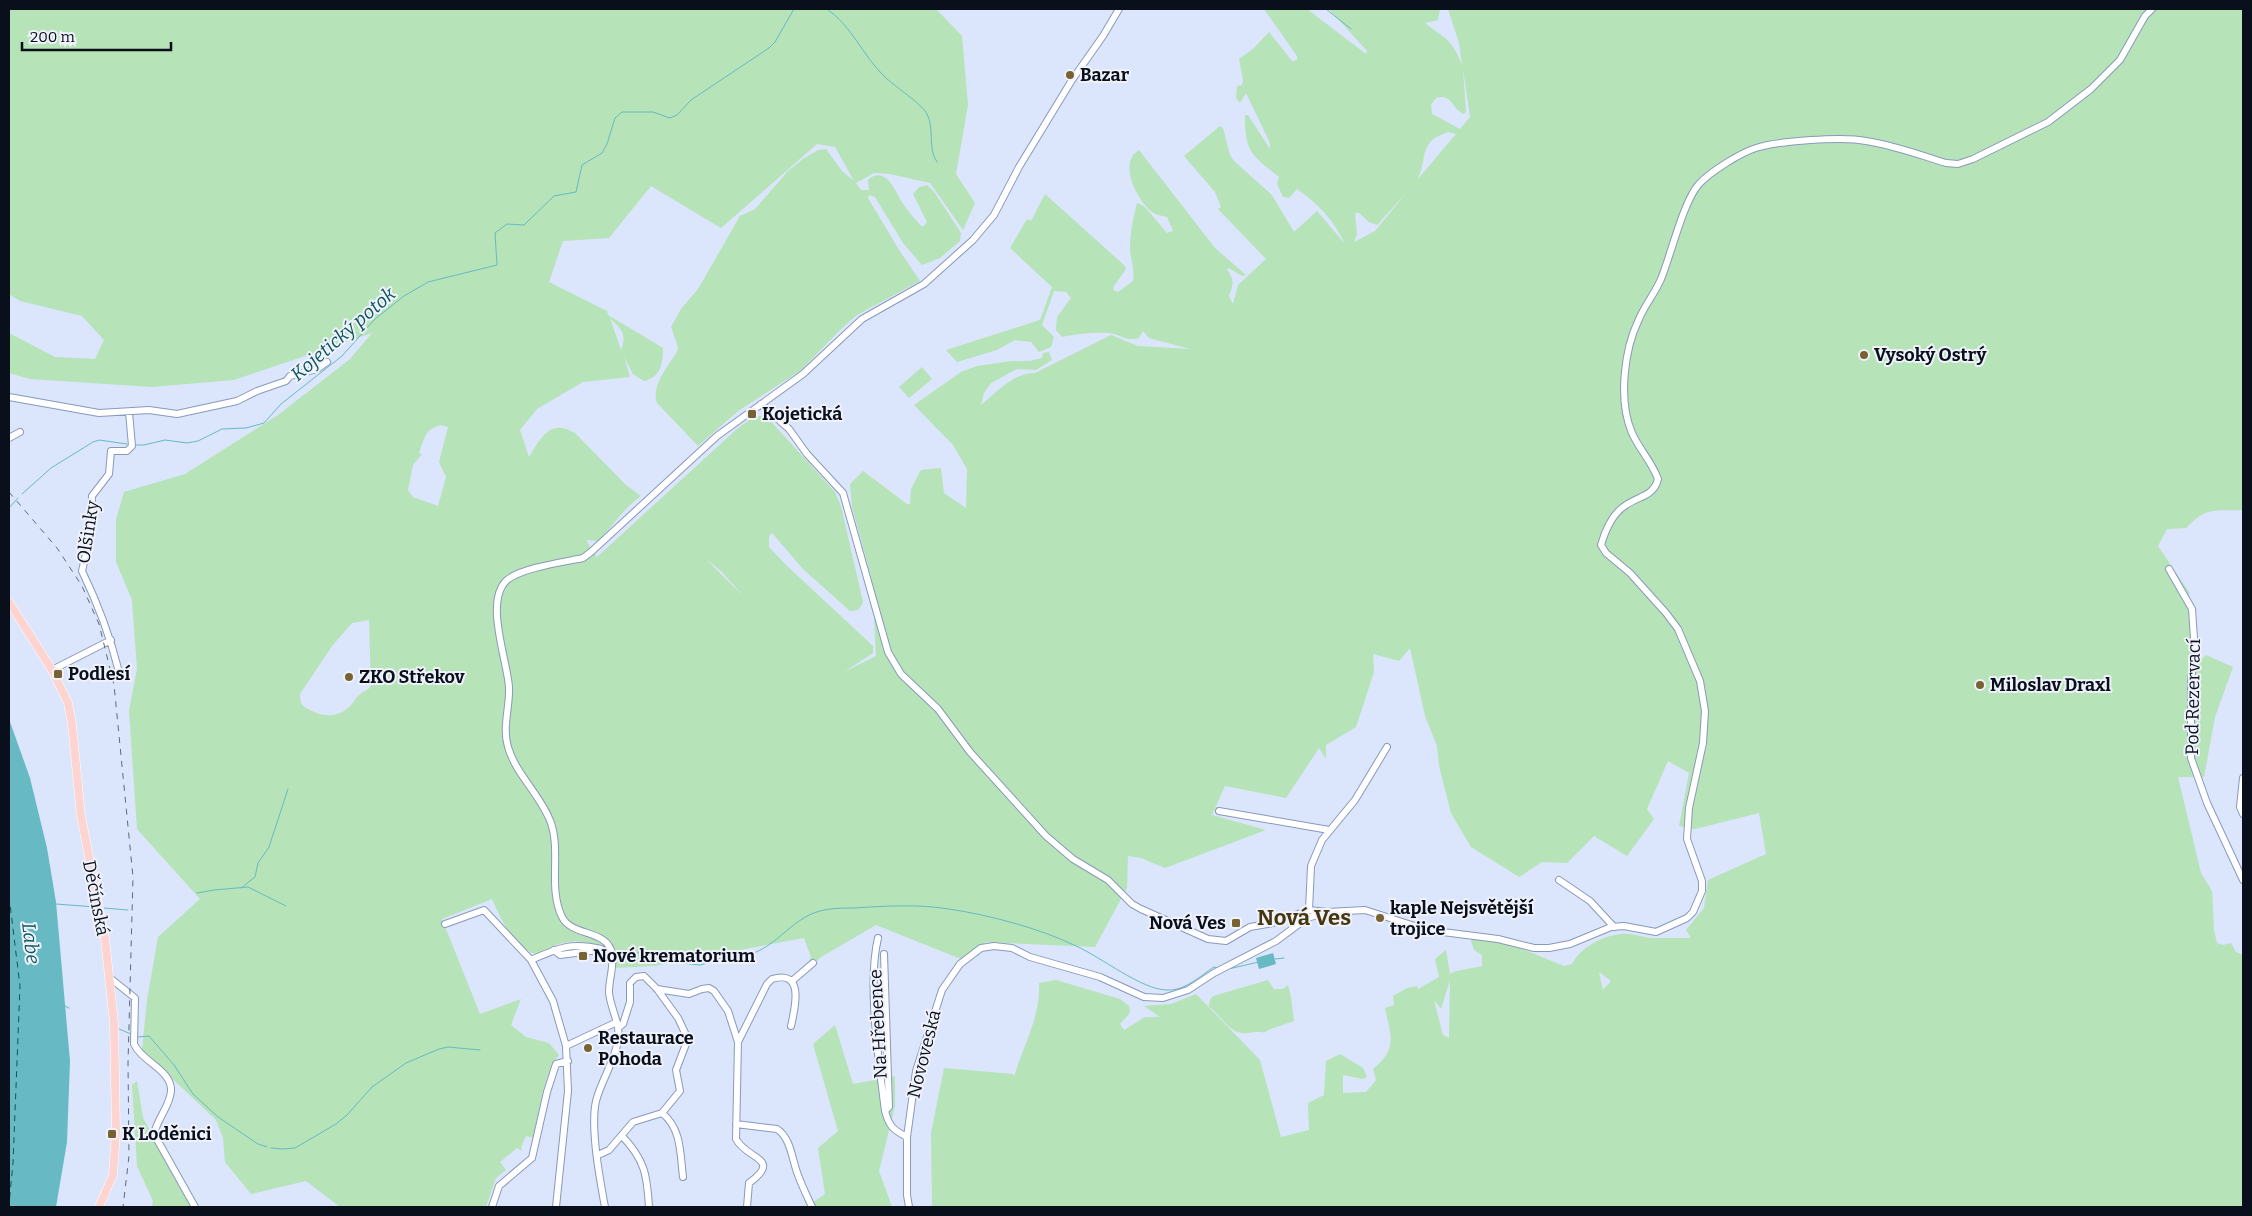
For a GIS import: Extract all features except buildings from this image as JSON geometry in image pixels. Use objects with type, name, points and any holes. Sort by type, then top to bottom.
[{"type":"main road","name":"Děčínská","points":[[9,602],[52,670],[64,694],[72,724],[83,825],[102,917],[110,978],[116,1061],[115,1158],[111,1182],[99,1207]]},
{"type":"street","points":[[606,1207],[594,1122],[596,1101],[618,1040],[617,1025],[609,992],[612,965],[611,950],[603,940],[571,928],[562,918],[554,876],[555,844],[552,826],[542,802],[517,766],[508,747],[506,724],[509,687],[496,609],[498,593],[503,584],[517,574],[583,558],[717,436],[803,374],[862,319],[924,284],[973,240],[994,215],[1019,167],[1067,88],[1119,9]]},
{"type":"street","points":[[761,404],[789,429],[807,454],[836,483],[843,493],[861,550],[885,643],[901,674],[938,709],[970,752],[1046,836],[1066,853],[1108,880],[1132,904],[1208,939],[1219,941],[1234,938],[1250,927],[1273,923],[1309,910],[1327,912],[1365,910],[1428,930],[1498,939],[1534,948],[1564,946],[1614,927],[1624,926],[1656,932],[1687,918],[1693,912],[1702,891],[1702,881],[1687,839],[1689,808],[1703,742],[1704,698],[1691,656],[1678,629],[1630,573],[1606,553],[1601,545],[1604,534],[1625,505],[1650,494],[1656,487],[1658,479],[1632,432],[1624,406],[1623,382],[1633,333],[1660,280],[1698,185],[1708,176],[1755,148],[1769,145],[1844,138],[1865,140],[1958,164],[1973,159],[2048,122],[2092,89],[2120,60],[2145,16],[2152,9]]},
{"type":"street","points":[[9,397],[84,411],[129,412],[149,410],[177,414],[222,405],[286,381],[290,376],[317,369],[327,362]]},
{"type":"street","name":"Olšinky","points":[[111,640],[99,607],[82,571],[91,532],[92,496],[109,474],[111,451],[127,451],[132,446],[129,412]]},
{"type":"street","points":[[9,438],[20,432]]},
{"type":"street","name":"Pod Rezervací","points":[[2169,569],[2192,609],[2195,653],[2191,680],[2190,758],[2207,803],[2243,880]]},
{"type":"street","points":[[52,670],[111,640],[119,672]]},
{"type":"street","points":[[1309,910],[1312,866],[1322,840],[1355,800],[1387,747]]},
{"type":"street","points":[[2243,778],[2240,807],[2243,814]]},
{"type":"street","points":[[1220,811],[1329,830]]},
{"type":"street","points":[[1559,880],[1590,901],[1614,927]]},
{"type":"street","points":[[445,924],[484,910],[531,960],[558,1013],[568,1061],[568,1091],[556,1207]]},
{"type":"street","name":"Novoveská","points":[[909,1207],[907,1195],[908,1137],[916,1071],[942,990],[960,964],[981,948],[994,946],[1012,948],[1030,957],[1114,983],[1144,997],[1163,998],[1188,990],[1214,973],[1276,941],[1307,918],[1327,912]]},
{"type":"street","name":"Na Hřebence","points":[[878,938],[874,953],[875,995],[879,1064],[886,1111],[889,1124],[894,1131],[908,1137]]},
{"type":"street","points":[[531,960],[554,950],[575,945],[611,950]]},
{"type":"street","name":"Na Hřebence","points":[[884,954],[889,1107],[886,1111]]},
{"type":"street","points":[[792,981],[813,963]]},
{"type":"street","points":[[566,1046],[604,1027],[623,1024],[630,1002],[629,988],[632,979],[639,976],[644,976],[657,989],[678,1018],[686,1035],[686,1044],[676,1070],[680,1091],[662,1113],[633,1122],[609,1150],[598,1155]]},
{"type":"street","points":[[738,1042],[772,979],[784,977],[792,981],[796,996],[790,1026]]},
{"type":"street","points":[[110,978],[135,998],[134,1044],[137,1050],[169,1078],[170,1097],[154,1134],[195,1207]]},
{"type":"street","points":[[657,989],[689,994],[710,988],[728,1011],[738,1042],[736,1139],[740,1146],[761,1159],[764,1165],[763,1172],[749,1183],[747,1207]]},
{"type":"street","points":[[492,1207],[499,1186],[532,1158],[547,1092],[556,1064],[568,1061]]},
{"type":"street","points":[[662,1113],[670,1119],[678,1134],[683,1177]]},
{"type":"street","points":[[736,1124],[777,1129],[782,1132],[812,1207]]},
{"type":"street","points":[[622,1136],[637,1154],[645,1171],[649,1207]]},
{"type":"shaded area","points":[[9,9],[936,9],[962,36],[968,105],[956,174],[975,203],[963,230],[930,183],[890,174],[874,173],[856,183],[861,190],[869,190],[868,180],[879,175],[884,177],[889,181],[903,204],[921,226],[924,226],[927,222],[913,194],[919,187],[927,185],[935,193],[961,233],[960,241],[940,258],[922,265],[903,243],[875,197],[869,195],[868,198],[920,281],[857,315],[800,371],[738,411],[698,446],[657,403],[656,397],[656,390],[661,376],[677,352],[678,347],[671,327],[681,309],[698,289],[740,216],[755,209],[788,171],[803,159],[818,150],[826,149],[842,171],[854,181],[835,147],[817,144],[721,228],[651,186],[609,238],[563,241],[549,282],[607,311],[608,315],[663,348],[660,369],[650,379],[644,381],[633,374],[624,357],[630,377],[583,382],[537,409],[520,430],[529,457],[547,432],[559,428],[575,433],[626,485],[641,496],[623,512],[598,541],[586,540],[597,557],[738,428],[755,416],[766,416],[835,492],[841,506],[863,602],[855,611],[850,611],[803,569],[772,533],[769,536],[769,547],[873,646],[873,653],[844,672],[876,656],[872,580],[852,507],[850,484],[863,471],[907,504],[910,504],[911,489],[921,470],[941,468],[944,493],[966,508],[967,469],[953,445],[914,405],[961,372],[977,366],[1012,361],[1030,361],[1042,358],[1043,353],[1049,352],[1052,360],[1036,370],[1017,369],[991,383],[984,393],[981,405],[1012,380],[1035,373],[1111,335],[1138,346],[1190,349],[1149,338],[1143,331],[1139,338],[1134,339],[1103,333],[1062,337],[1056,330],[1057,317],[1071,298],[1066,292],[1054,291],[1042,325],[1054,337],[1051,347],[1039,352],[1031,342],[1015,340],[997,350],[957,362],[946,350],[1040,320],[1052,287],[1010,248],[1027,219],[1031,221],[1045,194],[1124,265],[1126,269],[1113,290],[1118,292],[1133,281],[1134,273],[1130,244],[1137,203],[1144,206],[1167,233],[1173,231],[1167,217],[1154,213],[1141,200],[1132,182],[1130,164],[1133,156],[1139,150],[1215,248],[1246,275],[1242,276],[1229,268],[1227,270],[1232,280],[1229,296],[1233,304],[1238,285],[1266,259],[1218,209],[1221,207],[1215,192],[1184,156],[1220,126],[1223,128],[1230,155],[1234,161],[1272,195],[1294,232],[1317,211],[1345,244],[1331,221],[1305,194],[1297,189],[1289,198],[1283,197],[1277,184],[1279,177],[1256,157],[1248,145],[1245,115],[1248,115],[1270,149],[1270,143],[1246,93],[1240,103],[1236,98],[1237,86],[1242,85],[1243,80],[1239,59],[1254,48],[1269,32],[1292,61],[1297,60],[1297,56],[1264,9],[1307,9],[1366,54],[1367,51],[1329,9],[1440,9],[1438,20],[1425,23],[1451,44],[1462,65],[1459,43],[1448,9],[2243,9],[2243,510],[2212,511],[2200,516],[2186,528],[2167,529],[2158,546],[2189,592],[2193,667],[2206,655],[2233,667],[2215,717],[2204,777],[2178,777],[2201,873],[2212,891],[2214,930],[2217,943],[2223,945],[2231,943],[2236,952],[2243,955],[2243,1207],[932,1207],[931,1133],[944,1068],[1013,1074],[1014,1077],[1034,1019],[1039,995],[1039,983],[1056,980],[1120,999],[1129,1006],[1130,1010],[1129,1014],[1120,1024],[1124,1030],[1145,1017],[1160,1017],[1144,1006],[1171,1004],[1196,994],[1260,1060],[1281,1137],[1309,1130],[1308,1103],[1324,1095],[1326,1061],[1340,1054],[1363,1068],[1367,1077],[1363,1079],[1343,1075],[1343,1093],[1366,1092],[1376,1080],[1373,1069],[1386,1055],[1391,1042],[1385,1008],[1394,1005],[1393,996],[1407,988],[1417,986],[1418,989],[1439,977],[1435,959],[1446,950],[1450,974],[1482,966],[1482,955],[1474,950],[1471,941],[1473,936],[1519,944],[1520,948],[1564,966],[1572,964],[1581,952],[1593,943],[1614,935],[1625,934],[1652,938],[1691,938],[1686,930],[1704,908],[1708,880],[1766,854],[1759,813],[1695,829],[1679,826],[1689,773],[1668,761],[1647,809],[1654,819],[1627,856],[1594,836],[1567,863],[1542,862],[1519,877],[1471,847],[1451,813],[1439,766],[1437,746],[1425,716],[1410,648],[1399,661],[1373,654],[1374,672],[1356,727],[1326,745],[1326,759],[1319,748],[1286,798],[1225,786],[1212,815],[1266,830],[1165,868],[1141,858],[1128,856],[1127,888],[1095,947],[986,942],[966,961],[876,925],[821,957],[800,978],[811,957],[804,938],[654,966],[615,968],[611,946],[574,941],[558,944],[536,955],[514,938],[504,924],[492,899],[442,919],[480,1014],[521,999],[511,1025],[526,1037],[549,1043],[559,1055],[545,1083],[534,1138],[526,1136],[521,1147],[522,1151],[517,1148],[500,1162],[506,1170],[496,1178],[486,1207],[340,1207],[306,1181],[251,1194],[225,1162],[223,1138],[216,1120],[142,1050],[147,1000],[158,937],[200,899],[137,829],[129,710],[137,669],[132,600],[116,562],[116,520],[124,492],[185,474],[278,415],[350,359],[372,333],[234,380],[152,387],[30,379],[9,373],[9,333],[55,357],[95,359],[104,340],[82,316],[20,301],[9,294]],"holes":[[[1463,69],[1470,117],[1460,129],[1432,114],[1431,105],[1436,98],[1446,98],[1464,114],[1466,112]],[[1448,132],[1456,134],[1418,179],[1428,145],[1432,140]],[[1406,193],[1375,231],[1354,242],[1357,234],[1355,213],[1359,213],[1369,222],[1377,225]],[[610,318],[622,332],[624,340],[621,350]],[[441,425],[448,427],[439,462],[446,477],[438,506],[413,497],[408,490],[413,465],[422,454],[419,453],[424,438],[431,429]],[[704,557],[722,572],[744,597]],[[369,620],[371,686],[358,696],[343,712],[323,715],[304,706],[300,701],[300,694],[332,646],[352,623]],[[1599,972],[1611,981],[1603,990]],[[1450,980],[1449,1038],[1443,1035],[1434,1000],[1441,1009]]]},
{"type":"shaded area","points":[[922,367],[932,379],[909,398],[899,387]]},
{"type":"shaded area","points":[[1268,980],[1274,989],[1283,989],[1288,985],[1294,1021],[1266,1032],[1239,1032],[1228,1026],[1209,1007],[1213,996]]},
{"type":"shaded area","points":[[835,1025],[853,1084],[895,1076],[895,1106],[879,1171],[892,1207],[812,1207],[812,1203],[825,1194],[818,1148],[838,1131],[813,1044]]},
{"type":"shaded area","points":[[137,1081],[143,1118],[193,1207],[152,1207],[153,1201],[137,1166],[132,1085]]},
{"type":"water","name":"Labe","points":[[9,719],[30,778],[47,848],[56,902],[70,1061],[67,1142],[56,1207],[9,1207]]},
{"type":"water","points":[[1273,953],[1276,964],[1259,969],[1256,958]]},
{"type":"waterway","name":"Kojetický potok","points":[[136,445],[165,440],[187,443],[198,441],[222,429],[246,428],[264,423],[281,404],[342,356],[375,319],[404,296],[428,282],[497,265],[495,233],[507,224],[524,225],[554,196],[576,192],[582,165],[602,153],[607,144],[615,118],[622,112],[653,112],[670,118],[677,115],[691,100],[769,48],[775,42],[794,9]]},
{"type":"waterway","points":[[827,9],[844,24],[884,76],[914,100],[927,114],[931,126],[932,151],[937,162]]},
{"type":"waterway","points":[[1326,9],[1351,29]]},
{"type":"waterway","name":"Kojetický potok","points":[[22,494],[51,468],[93,442],[99,440],[127,444]]},
{"type":"waterway","name":"Kojetický potok","points":[[9,508],[18,498]]},
{"type":"waterway","points":[[241,888],[255,877],[258,863],[269,847],[288,789]]},
{"type":"waterway","points":[[197,893],[248,887],[286,906]]},
{"type":"waterway","points":[[56,904],[95,907]]},
{"type":"waterway","points":[[615,951],[647,952],[658,954],[673,962],[700,965],[707,963],[713,957],[726,959],[752,954],[772,942],[799,921],[820,911],[837,908],[913,906],[937,907],[964,912],[1030,928],[1062,939],[1134,979],[1157,989],[1174,990],[1180,988],[1214,967],[1218,968]]},
{"type":"waterway","points":[[104,908],[128,910]]},
{"type":"waterway","points":[[1275,959],[1284,958]]},
{"type":"waterway","points":[[1224,970],[1259,962]]},
{"type":"waterway","points":[[63,1005],[69,1008]]},
{"type":"waterway","points":[[119,1029],[131,1034]]},
{"type":"waterway","points":[[138,1037],[149,1036],[174,1065],[193,1094],[218,1117],[258,1144],[267,1147]]},
{"type":"waterway","points":[[271,1148],[295,1148],[336,1124],[347,1115],[372,1087],[406,1063],[448,1047],[480,1050]]},
{"type":"ferry route","points":[[9,896],[20,986],[13,1163],[9,1204]]},
{"type":"railway","points":[[9,492],[57,548],[82,586],[99,624],[114,685],[133,877],[128,1063],[129,1156],[123,1207]]},
{"type":"place","name":"Bazar","points":[[1070,75]]},
{"type":"place","name":"Vysoký Ostrý","points":[[1864,355]]},
{"type":"place","name":"Kojetická","points":[[752,414]]},
{"type":"place","name":"Podlesí","points":[[58,674]]},
{"type":"place","name":"ZKO Střekov","points":[[349,677]]},
{"type":"place","name":"Miloslav Draxl","points":[[1980,685]]},
{"type":"place","name":"kaple Nejsvětější trojice","points":[[1380,918]]},
{"type":"place","name":"Nová Ves","points":[[1236,923]]},
{"type":"place","name":"Nové krematorium","points":[[583,956]]},
{"type":"place","name":"Restaurace Pohoda","points":[[588,1048]]},
{"type":"place","name":"K Loděnici","points":[[112,1134]]},
{"type":"district","name":"Nová Ves","points":[[1304,917]]}]
